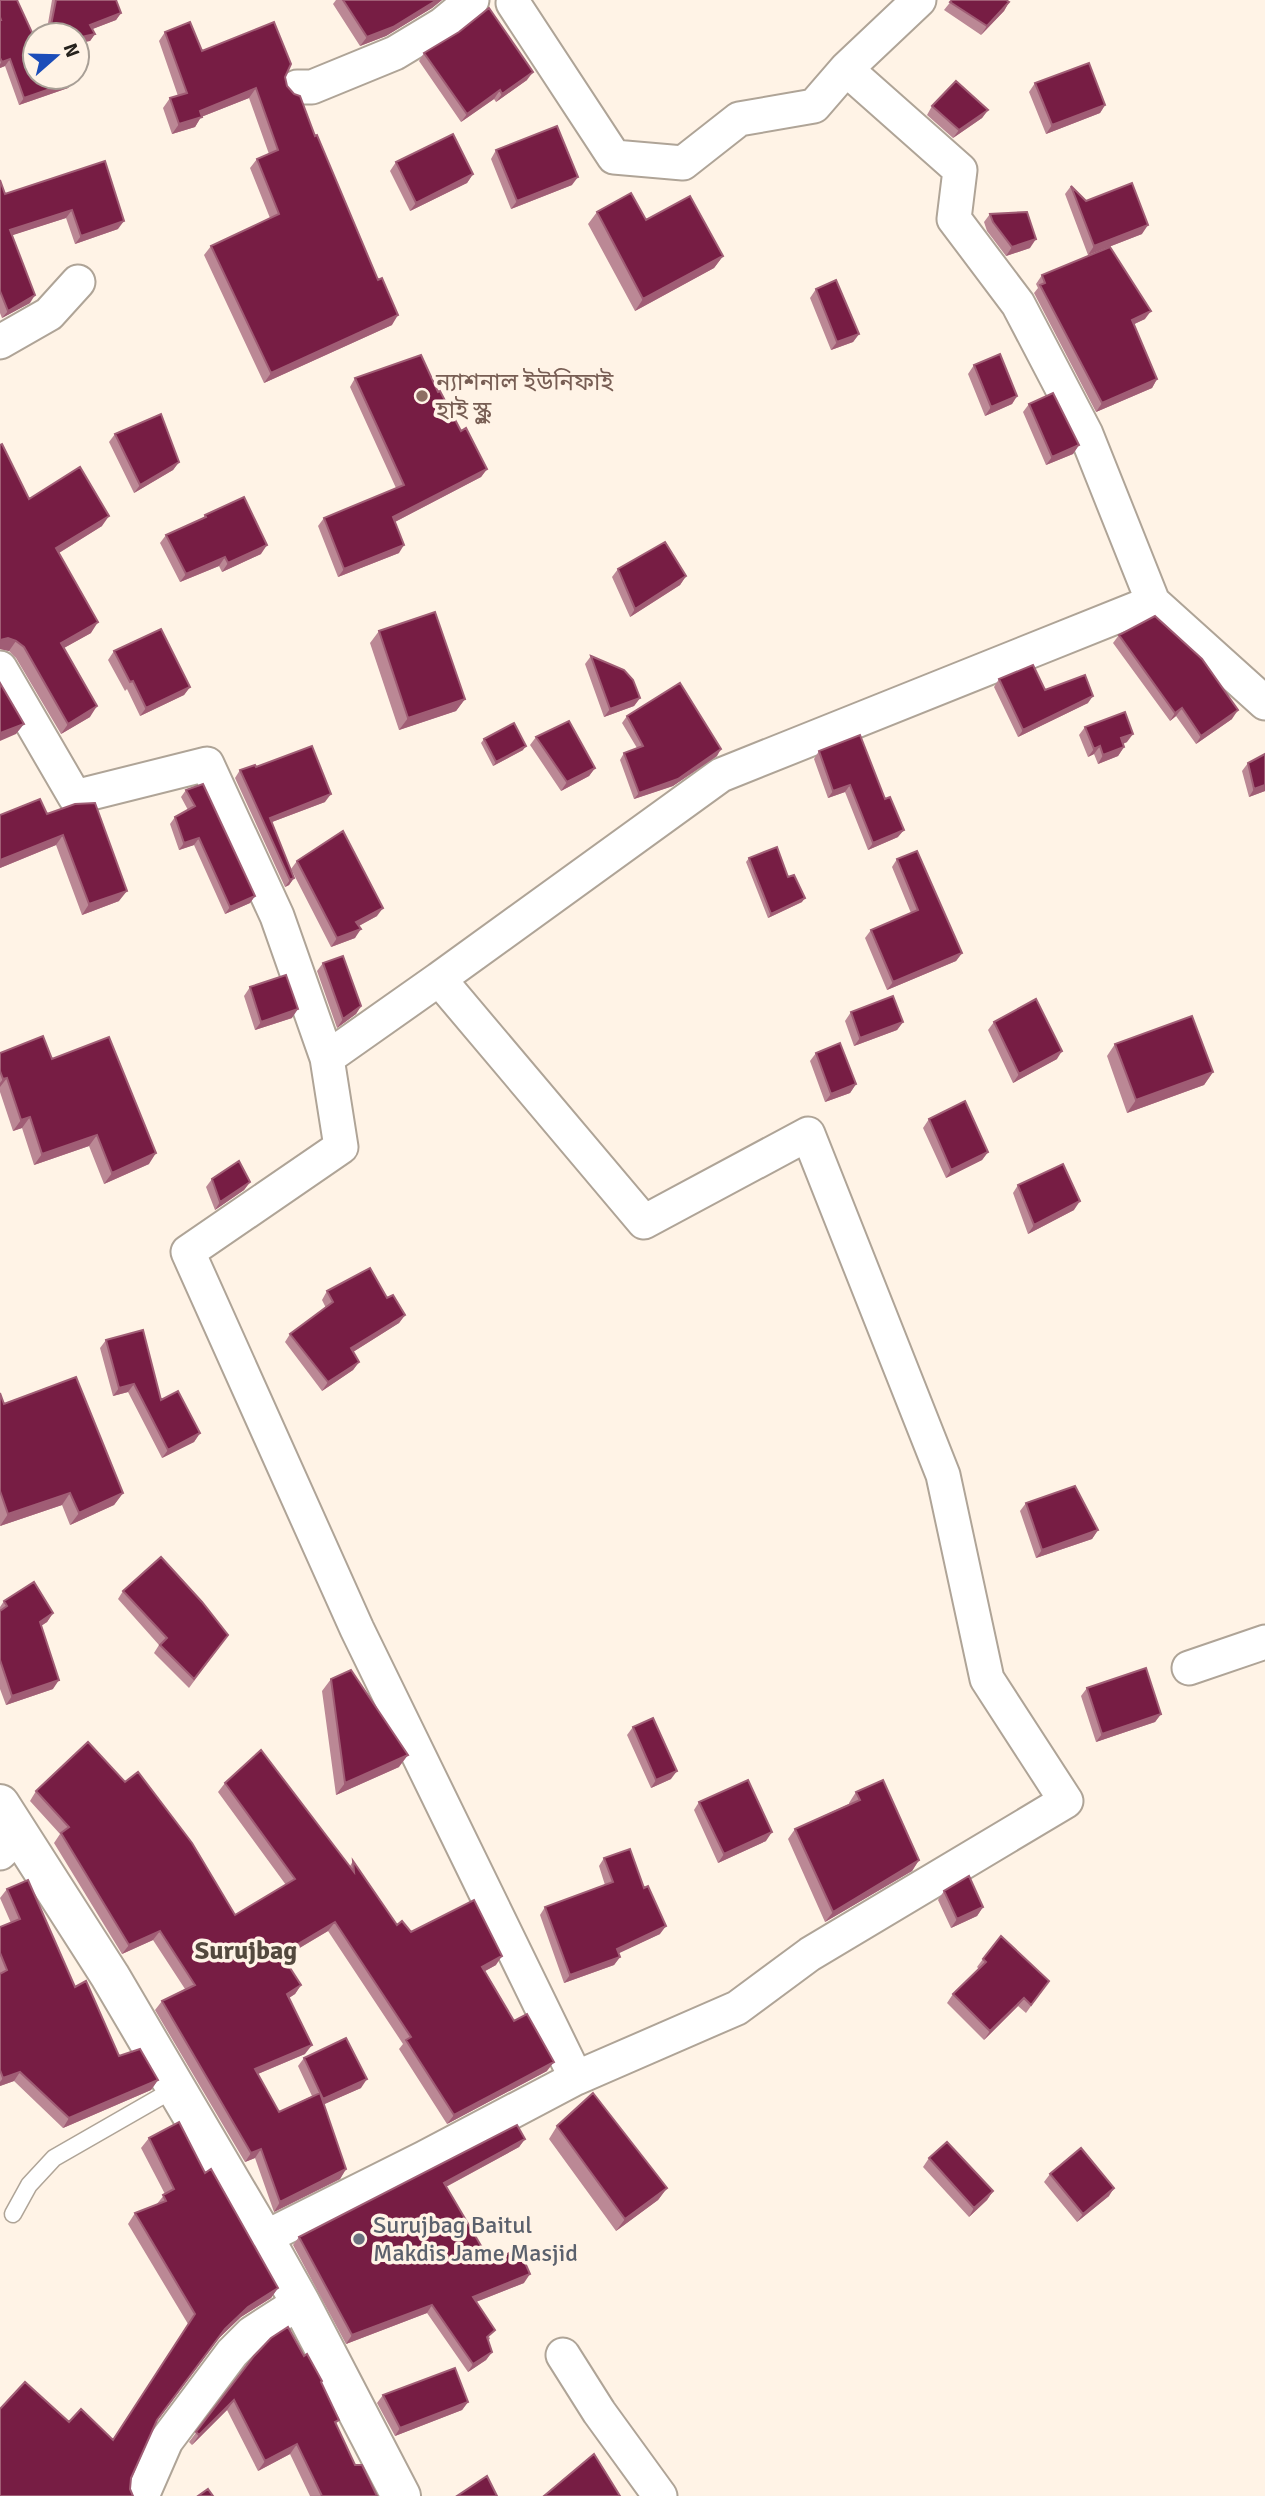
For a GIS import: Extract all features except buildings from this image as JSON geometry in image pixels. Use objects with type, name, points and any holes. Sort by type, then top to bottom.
[{"type":"street","points":[[297,87],[312,87],[395,53],[443,24],[472,0]]},
{"type":"street","points":[[513,3],[614,158],[683,163],[738,119],[814,106],[846,69],[919,0]]},
{"type":"street","points":[[846,69],[960,170],[954,219],[1018,304],[1086,434],[1153,602],[1265,703]]},
{"type":"street","points":[[0,342],[49,314],[78,282]]},
{"type":"street","points":[[327,1058],[720,775],[1153,602]]},
{"type":"street","points":[[0,668],[75,797],[207,764],[276,916],[327,1058],[341,1147],[188,1252],[357,1629],[576,2078]]},
{"type":"street","points":[[264,2238],[576,2078],[737,2008],[810,1954],[1066,1801],[987,1679],[943,1475],[808,1134],[644,1222],[439,979]]},
{"type":"street","points":[[1189,1668],[1265,1642]]},
{"type":"street","points":[[6,1830],[110,1976],[300,2302],[401,2496]]},
{"type":"street","points":[[142,2496],[166,2441],[232,2353],[252,2333],[300,2302]]},
{"type":"street","points":[[563,2356],[599,2412],[660,2496]]},
{"type":"lane","points":[[13,2214],[29,2185],[54,2158],[176,2088]]},
{"type":"place","name":"ন্যাশনাল ইউনিফাই হাই স্কুল","points":[[422,396]]},
{"type":"place","name":"Surujbag Baitul Makdis Jame Masjid","points":[[359,2239]]},
{"type":"district","name":"Surujbag","points":[[246,1951]]}]
